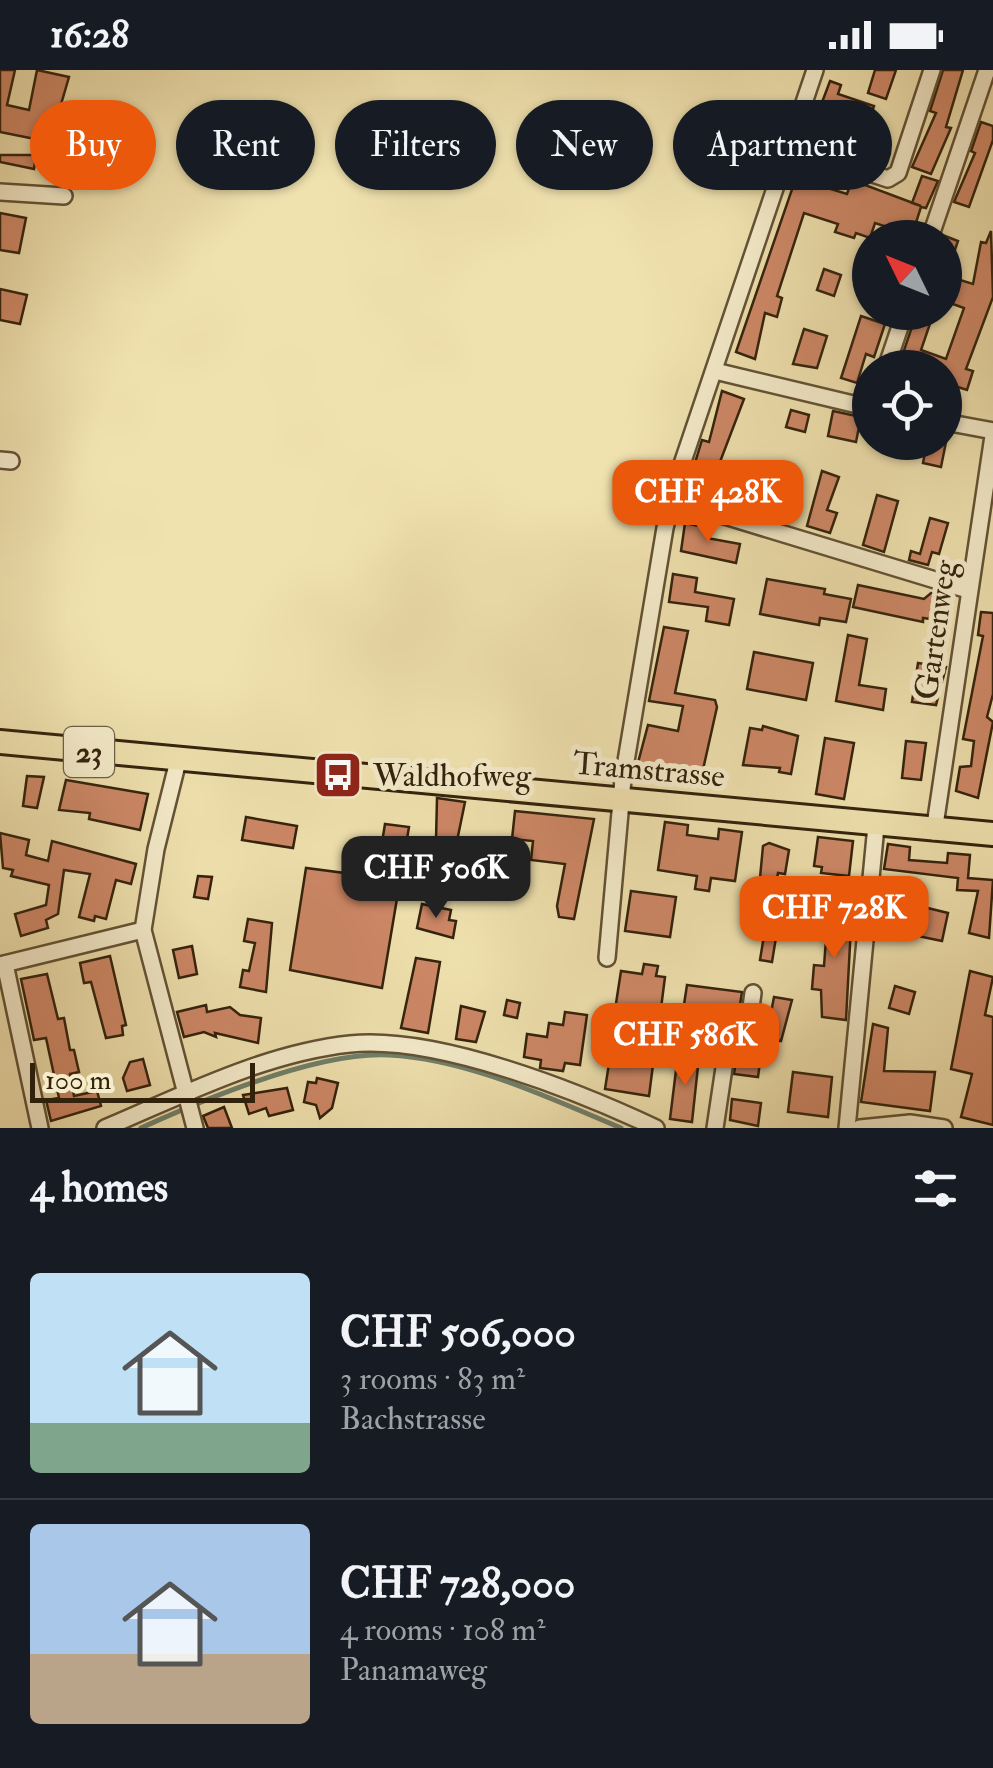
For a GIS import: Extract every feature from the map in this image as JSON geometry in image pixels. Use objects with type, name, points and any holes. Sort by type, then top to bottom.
[{"type":"main road","name":"Tramstrasse","points":[[0,742],[621,798],[934,832],[993,834]]},
{"type":"street","points":[[805,100],[815,70]]},
{"type":"street","points":[[892,177],[898,173],[932,70]]},
{"type":"street","points":[[936,220],[987,70]]},
{"type":"street","points":[[608,958],[621,798],[672,500],[775,190]]},
{"type":"street","points":[[0,192],[64,196]]},
{"type":"street","points":[[714,371],[852,404]]},
{"type":"street","points":[[962,426],[993,433]]},
{"type":"street","name":"Gartenweg","points":[[934,832],[993,433]]},
{"type":"street","points":[[672,500],[968,590]]},
{"type":"street","points":[[178,761],[156,848],[144,930],[195,1128]]},
{"type":"street","points":[[846,1128],[876,826]]},
{"type":"street","points":[[40,1128],[2,965],[144,930]]},
{"type":"street","points":[[716,1128],[728,1041],[748,1028],[754,993]]},
{"type":"street","points":[[106,1128],[186,1103],[312,1051],[390,1042],[512,1072],[656,1128]]},
{"type":"street","points":[[860,1128],[910,1123],[944,1128]]},
{"type":"building","points":[[0,70],[15,70],[7,105],[29,110],[30,105],[30,138],[0,132]]},
{"type":"building","points":[[37,70],[69,77],[62,100],[31,100]]},
{"type":"building","points":[[875,70],[896,70],[886,99],[868,93]]},
{"type":"building","points":[[943,70],[963,70],[946,127],[951,128],[931,174],[912,167],[936,113],[930,111]]},
{"type":"building","points":[[830,81],[841,85],[838,94],[856,100],[823,100]]},
{"type":"building","points":[[981,122],[993,126],[993,140],[969,207],[954,202],[975,153],[971,151]]},
{"type":"building","points":[[0,155],[30,155],[30,168],[0,162]]},
{"type":"building","points":[[922,176],[938,181],[917,220],[852,220],[852,237],[835,232],[838,224],[804,213],[777,296],[782,298],[777,317],[765,313],[755,359],[736,352],[792,190],[834,190],[847,194],[848,190],[878,190],[912,203]]},
{"type":"building","points":[[0,213],[26,218],[19,253],[0,250]]},
{"type":"building","points":[[991,231],[993,297],[966,369],[973,371],[967,390],[962,388],[962,350],[949,350],[956,330],[962,330],[962,281],[973,284],[981,242],[986,243]]},
{"type":"building","points":[[824,269],[841,275],[834,296],[817,290]]},
{"type":"building","points":[[0,289],[27,295],[20,324],[0,320]]},
{"type":"building","points":[[804,329],[827,336],[817,368],[793,364]]},
{"type":"building","points":[[856,330],[883,330],[876,350],[852,350],[852,381],[841,378]]},
{"type":"building","points":[[911,330],[928,330],[921,350],[904,350]]},
{"type":"building","points":[[722,391],[744,399],[715,475],[724,477],[718,498],[687,489],[702,440],[709,442]]},
{"type":"building","points":[[791,410],[809,415],[805,432],[786,427]]},
{"type":"building","points":[[833,411],[852,415],[852,441],[828,436]]},
{"type":"building","points":[[924,460],[942,460],[941,467]]},
{"type":"building","points":[[771,469],[793,475],[783,507],[761,500]]},
{"type":"building","points":[[822,471],[839,477],[827,510],[837,513],[830,533],[807,526]]},
{"type":"building","points":[[877,495],[898,501],[884,552],[863,545]]},
{"type":"building","points":[[930,518],[948,523],[939,554],[932,552],[928,565],[909,560],[911,551],[920,554]]},
{"type":"building","points":[[685,523],[709,528],[707,538],[740,544],[736,563],[681,551]]},
{"type":"building","points":[[673,574],[697,578],[695,592],[734,599],[729,625],[706,621],[708,607],[669,602]]},
{"type":"building","points":[[767,579],[825,589],[824,594],[851,599],[846,622],[820,618],[819,625],[760,614]]},
{"type":"building","points":[[858,585],[924,599],[931,593],[944,595],[949,599],[946,621],[923,618],[923,622],[853,607]]},
{"type":"building","points":[[981,612],[993,613],[993,694],[987,717],[993,722],[978,798],[956,791],[960,767],[971,766],[974,741],[963,739],[983,636],[978,635]]},
{"type":"building","points":[[664,627],[688,631],[675,693],[715,700],[717,707],[700,783],[635,774],[648,725],[678,731],[683,706],[649,701]]},
{"type":"building","points":[[848,635],[867,639],[859,685],[886,689],[883,710],[836,701]]},
{"type":"building","points":[[754,652],[813,663],[806,700],[747,689]]},
{"type":"building","points":[[918,663],[946,667],[936,705],[912,702]]},
{"type":"building","points":[[763,726],[798,736],[791,774],[779,772],[780,768],[743,765],[750,728],[762,730]]},
{"type":"building","points":[[825,738],[854,743],[844,799],[816,794]]},
{"type":"building","points":[[906,741],[926,743],[921,780],[902,778]]},
{"type":"building","points":[[27,776],[44,777],[37,808],[23,806]]},
{"type":"building","points":[[66,780],[148,794],[140,830],[89,819],[90,813],[59,810]]},
{"type":"building","points":[[437,798],[465,802],[457,841],[436,840]]},
{"type":"building","points":[[515,811],[594,819],[574,919],[559,917],[557,906],[565,864],[531,860],[533,841],[512,839]]},
{"type":"building","points":[[246,817],[297,826],[293,848],[242,840]]},
{"type":"building","points":[[665,822],[688,825],[687,835],[718,839],[719,829],[742,832],[735,881],[711,878],[709,891],[695,889],[697,876],[658,870]]},
{"type":"building","points":[[385,824],[409,827],[382,988],[290,970],[306,868],[368,876],[369,866],[378,867]]},
{"type":"building","points":[[0,833],[29,840],[26,855],[48,861],[52,841],[136,864],[131,884],[116,880],[106,919],[95,916],[94,921],[79,917],[90,874],[64,870],[58,914],[46,920],[48,928],[21,936],[15,914],[46,905],[49,885],[11,876],[13,870],[3,868]]},
{"type":"building","points":[[818,837],[853,841],[849,876],[821,873],[822,867],[814,866]]},
{"type":"building","points":[[769,843],[789,850],[785,874],[778,873],[773,901],[758,899],[763,846]]},
{"type":"building","points":[[888,844],[910,847],[909,860],[947,863],[948,853],[970,855],[968,878],[993,880],[989,938],[969,933],[978,891],[957,890],[958,878],[884,869]]},
{"type":"building","points":[[198,876],[212,877],[208,899],[194,897]]},
{"type":"building","points":[[631,891],[676,897],[670,937],[625,931]]},
{"type":"building","points":[[887,898],[948,913],[942,941],[879,928]]},
{"type":"building","points":[[819,903],[852,907],[846,1020],[822,1017],[821,990],[812,989],[814,965],[824,966],[827,926],[817,925]]},
{"type":"building","points":[[422,904],[451,910],[449,920],[456,921],[453,938],[417,928]]},
{"type":"building","points":[[248,919],[272,923],[266,992],[240,987],[243,970],[249,971],[255,943],[244,941]]},
{"type":"building","points":[[766,923],[778,925],[772,962],[760,960]]},
{"type":"building","points":[[192,946],[197,974],[179,978],[173,950]]},
{"type":"building","points":[[110,956],[126,1025],[122,1026],[123,1035],[106,1038],[91,982],[84,983],[80,963]]},
{"type":"building","points":[[416,958],[440,962],[428,1033],[401,1028]]},
{"type":"building","points":[[644,964],[658,966],[656,976],[665,977],[660,1016],[615,1010],[621,971],[642,974]]},
{"type":"building","points":[[970,971],[993,977],[985,1015],[993,1017],[993,1125],[961,1117],[972,1074],[951,1069]]},
{"type":"building","points":[[47,974],[58,1019],[64,1018],[79,1072],[70,1074],[74,1096],[97,1091],[101,1106],[51,1121],[46,1100],[59,1098],[46,1038],[34,1040],[21,979]]},
{"type":"building","points":[[687,985],[742,992],[738,1018],[683,1011]]},
{"type":"building","points":[[895,986],[915,992],[909,1014],[889,1008]]},
{"type":"building","points":[[774,997],[792,1000],[781,1041],[766,1039]]},
{"type":"building","points":[[507,1000],[520,1003],[517,1018],[504,1015]]},
{"type":"building","points":[[206,1005],[207,1012],[230,1007],[240,1015],[261,1018],[258,1043],[204,1032],[184,1037],[177,1012]]},
{"type":"building","points":[[461,1006],[485,1012],[476,1042],[456,1039]]},
{"type":"building","points":[[565,1012],[587,1015],[580,1065],[565,1063],[563,1071],[540,1068],[541,1060],[524,1057],[527,1034],[547,1037],[549,1023],[563,1025]]},
{"type":"building","points":[[873,1024],[888,1028],[884,1071],[935,1072],[930,1111],[861,1102]]},
{"type":"building","points":[[632,1043],[646,1045],[645,1056],[654,1057],[649,1096],[605,1089],[611,1051],[630,1054]]},
{"type":"building","points":[[744,1044],[762,1046],[758,1077],[734,1074],[738,1048]]},
{"type":"building","points":[[678,1054],[699,1057],[692,1122],[670,1119]]},
{"type":"building","points":[[143,1059],[150,1085],[127,1091],[123,1078],[130,1062]]},
{"type":"building","points":[[793,1072],[832,1077],[828,1117],[788,1112]]},
{"type":"building","points":[[317,1078],[338,1083],[332,1108],[320,1118],[316,1105],[304,1102],[308,1082],[316,1083]]},
{"type":"building","points":[[287,1088],[293,1110],[269,1116],[266,1108],[249,1114],[243,1095]]},
{"type":"building","points":[[732,1099],[761,1103],[758,1126],[730,1120]]},
{"type":"building","points":[[224,1107],[232,1128],[208,1128],[203,1116]]},
{"type":"waterway","points":[[141,1128],[262,1079],[329,1061],[389,1055],[478,1072],[621,1128]]},
{"type":"place","name":"Waldhofweg","points":[[338,775]]}]
